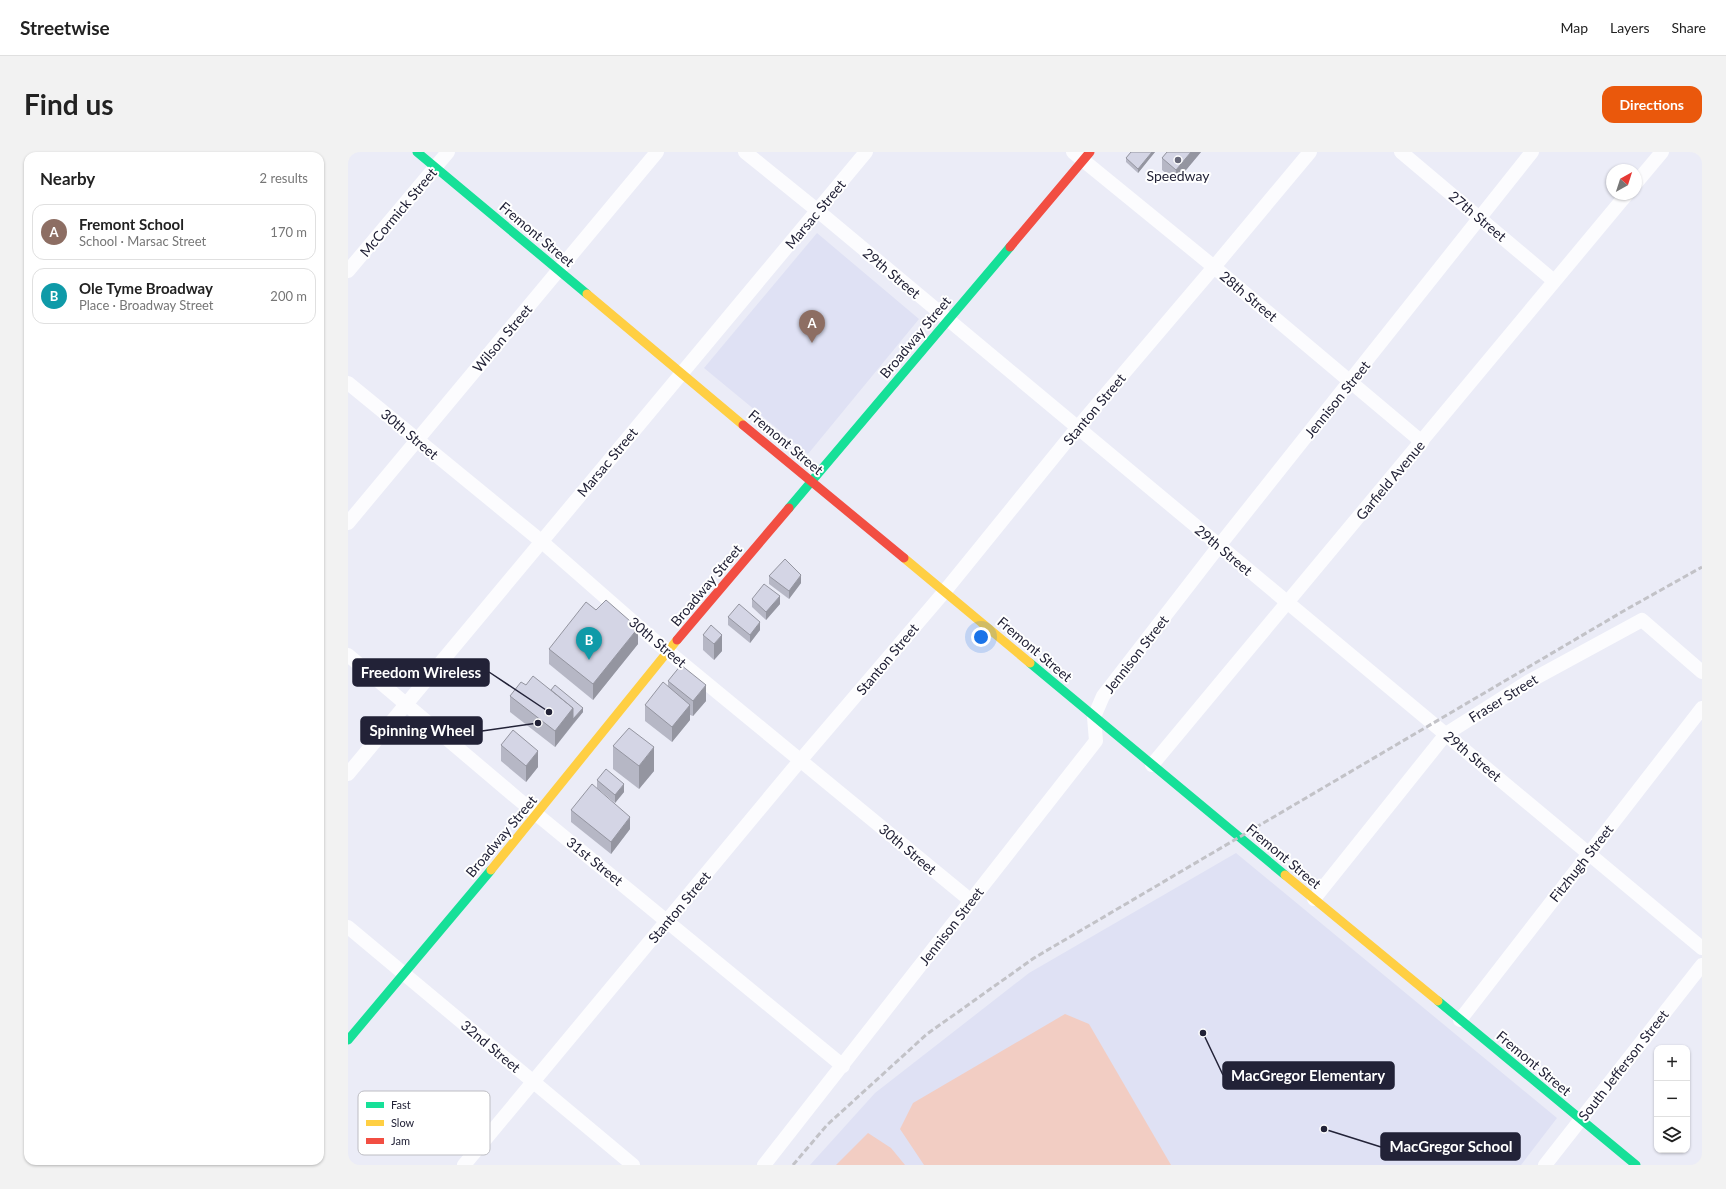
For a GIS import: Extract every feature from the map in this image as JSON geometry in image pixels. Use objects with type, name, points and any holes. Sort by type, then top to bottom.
[{"type":"street","name":"Fremont Street","points":[[417,152],[812,482],[945,590],[1094,717],[1636,1165]]},
{"type":"street","name":"McCormick Street","points":[[348,271],[448,152]]},
{"type":"street","name":"Wilson Street","points":[[348,523],[657,152]]},
{"type":"street","name":"29th Street","points":[[745,152],[1078,427],[1702,948]]},
{"type":"street","name":"Marsac Street","points":[[348,774],[866,152]]},
{"type":"street","name":"Stanton Street","points":[[490,1134],[667,920],[945,590],[1078,427],[1310,152]]},
{"type":"street","name":"27th Street","points":[[1401,152],[1554,281]]},
{"type":"street","name":"Jennison Street","points":[[764,1165],[1096,741],[1094,717],[1103,696],[1219,546],[1351,382],[1532,152]]},
{"type":"street","points":[[1642,176],[1662,152]]},
{"type":"street","name":"28th Street","points":[[1082,155],[1422,442]]},
{"type":"street","name":"Broadway Street","points":[[348,1040],[537,814],[668,651],[812,482],[1082,155]]},
{"type":"street","name":"Garfield Avenue","points":[[1152,765],[1622,200]]},
{"type":"street","name":"30th Street","points":[[348,383],[541,541],[668,651],[970,900]]},
{"type":"street","name":"Fraser Street","points":[[1314,899],[1446,734],[1528,682],[1642,620],[1702,672]]},
{"type":"street","name":"31st Street","points":[[348,655],[537,814],[843,1066]]},
{"type":"street","name":"Fitzhugh Street","points":[[1460,1020],[1702,708]]},
{"type":"street","name":"32nd Street","points":[[348,927],[633,1165]]},
{"type":"street","name":"South Jefferson Street","points":[[1545,1165],[1702,965]]},
{"type":"street","name":"Stanton Street","points":[[464,1165],[472,1155]]},
{"type":"shaded area","points":[[817,233],[919,319],[808,454],[704,368]]},
{"type":"shaded area","points":[[1236,853],[1557,1118],[1521,1165],[810,1165],[875,1093],[1029,973]]},
{"type":"shaded area","points":[[1065,1014],[1089,1024],[1171,1165],[924,1165],[900,1129],[913,1103]]},
{"type":"shaded area","points":[[868,1133],[891,1148],[905,1165],[836,1165]]},
{"type":"building","points":[[1131,152],[1152,152],[1138,169],[1126,158]]},
{"type":"building","points":[[1167,152],[1191,152],[1176,170],[1162,158]]},
{"type":"building","points":[[785,559],[801,575],[789,591],[769,576]]},
{"type":"building","points":[[764,584],[780,596],[766,612],[752,599]]},
{"type":"building","points":[[606,600],[638,628],[593,684],[549,649],[586,602],[596,610]]},
{"type":"building","points":[[739,604],[760,622],[750,635],[728,617]]},
{"type":"building","points":[[711,625],[722,635],[714,644],[703,635]]},
{"type":"building","points":[[681,665],[706,685],[693,701],[668,681]]},
{"type":"building","points":[[533,676],[573,708],[555,731],[510,696],[521,682],[526,685]]},
{"type":"building","points":[[663,682],[690,705],[672,727],[645,705]]},
{"type":"building","points":[[555,685],[583,708],[573,719],[573,708],[551,690]]},
{"type":"building","points":[[629,728],[654,747],[639,766],[613,746]]},
{"type":"building","points":[[513,730],[538,751],[526,766],[501,745]]},
{"type":"building","points":[[606,769],[624,784],[615,795],[597,780]]},
{"type":"building","points":[[592,784],[630,817],[611,842],[571,810]]},
{"type":"railway","points":[[793,1165],[827,1125],[927,1034],[1034,958],[1627,609],[1702,567]]},
{"type":"traffic: fast","points":[[417,152],[587,294]]},
{"type":"traffic: fast","points":[[789,508],[1010,247]]},
{"type":"traffic: fast","points":[[1030,663],[1285,875]]},
{"type":"traffic: fast","points":[[348,1040],[491,870]]},
{"type":"traffic: fast","points":[[1438,1001],[1636,1165]]},
{"type":"traffic: slow","points":[[587,294],[743,425]]},
{"type":"traffic: slow","points":[[904,558],[1030,663]]},
{"type":"traffic: slow","points":[[491,870],[677,640]]},
{"type":"traffic: slow","points":[[1285,875],[1438,1001]]},
{"type":"traffic: jam","points":[[1010,247],[1090,152]]},
{"type":"traffic: jam","points":[[743,425],[904,558]]},
{"type":"traffic: jam","points":[[677,640],[789,508]]},
{"type":"place","name":"Speedway","points":[[1178,160]]},
{"type":"place","name":"Fremont School","points":[[812,343]]},
{"type":"place","name":"Ole Tyme Broadway","points":[[589,660]]},
{"type":"place","name":"Freedom Wireless","points":[[549,712]]},
{"type":"place","name":"Spinning Wheel","points":[[538,723]]},
{"type":"place","name":"MacGregor Elementary","points":[[1203,1033]]},
{"type":"place","name":"MacGregor School","points":[[1324,1129]]}]
